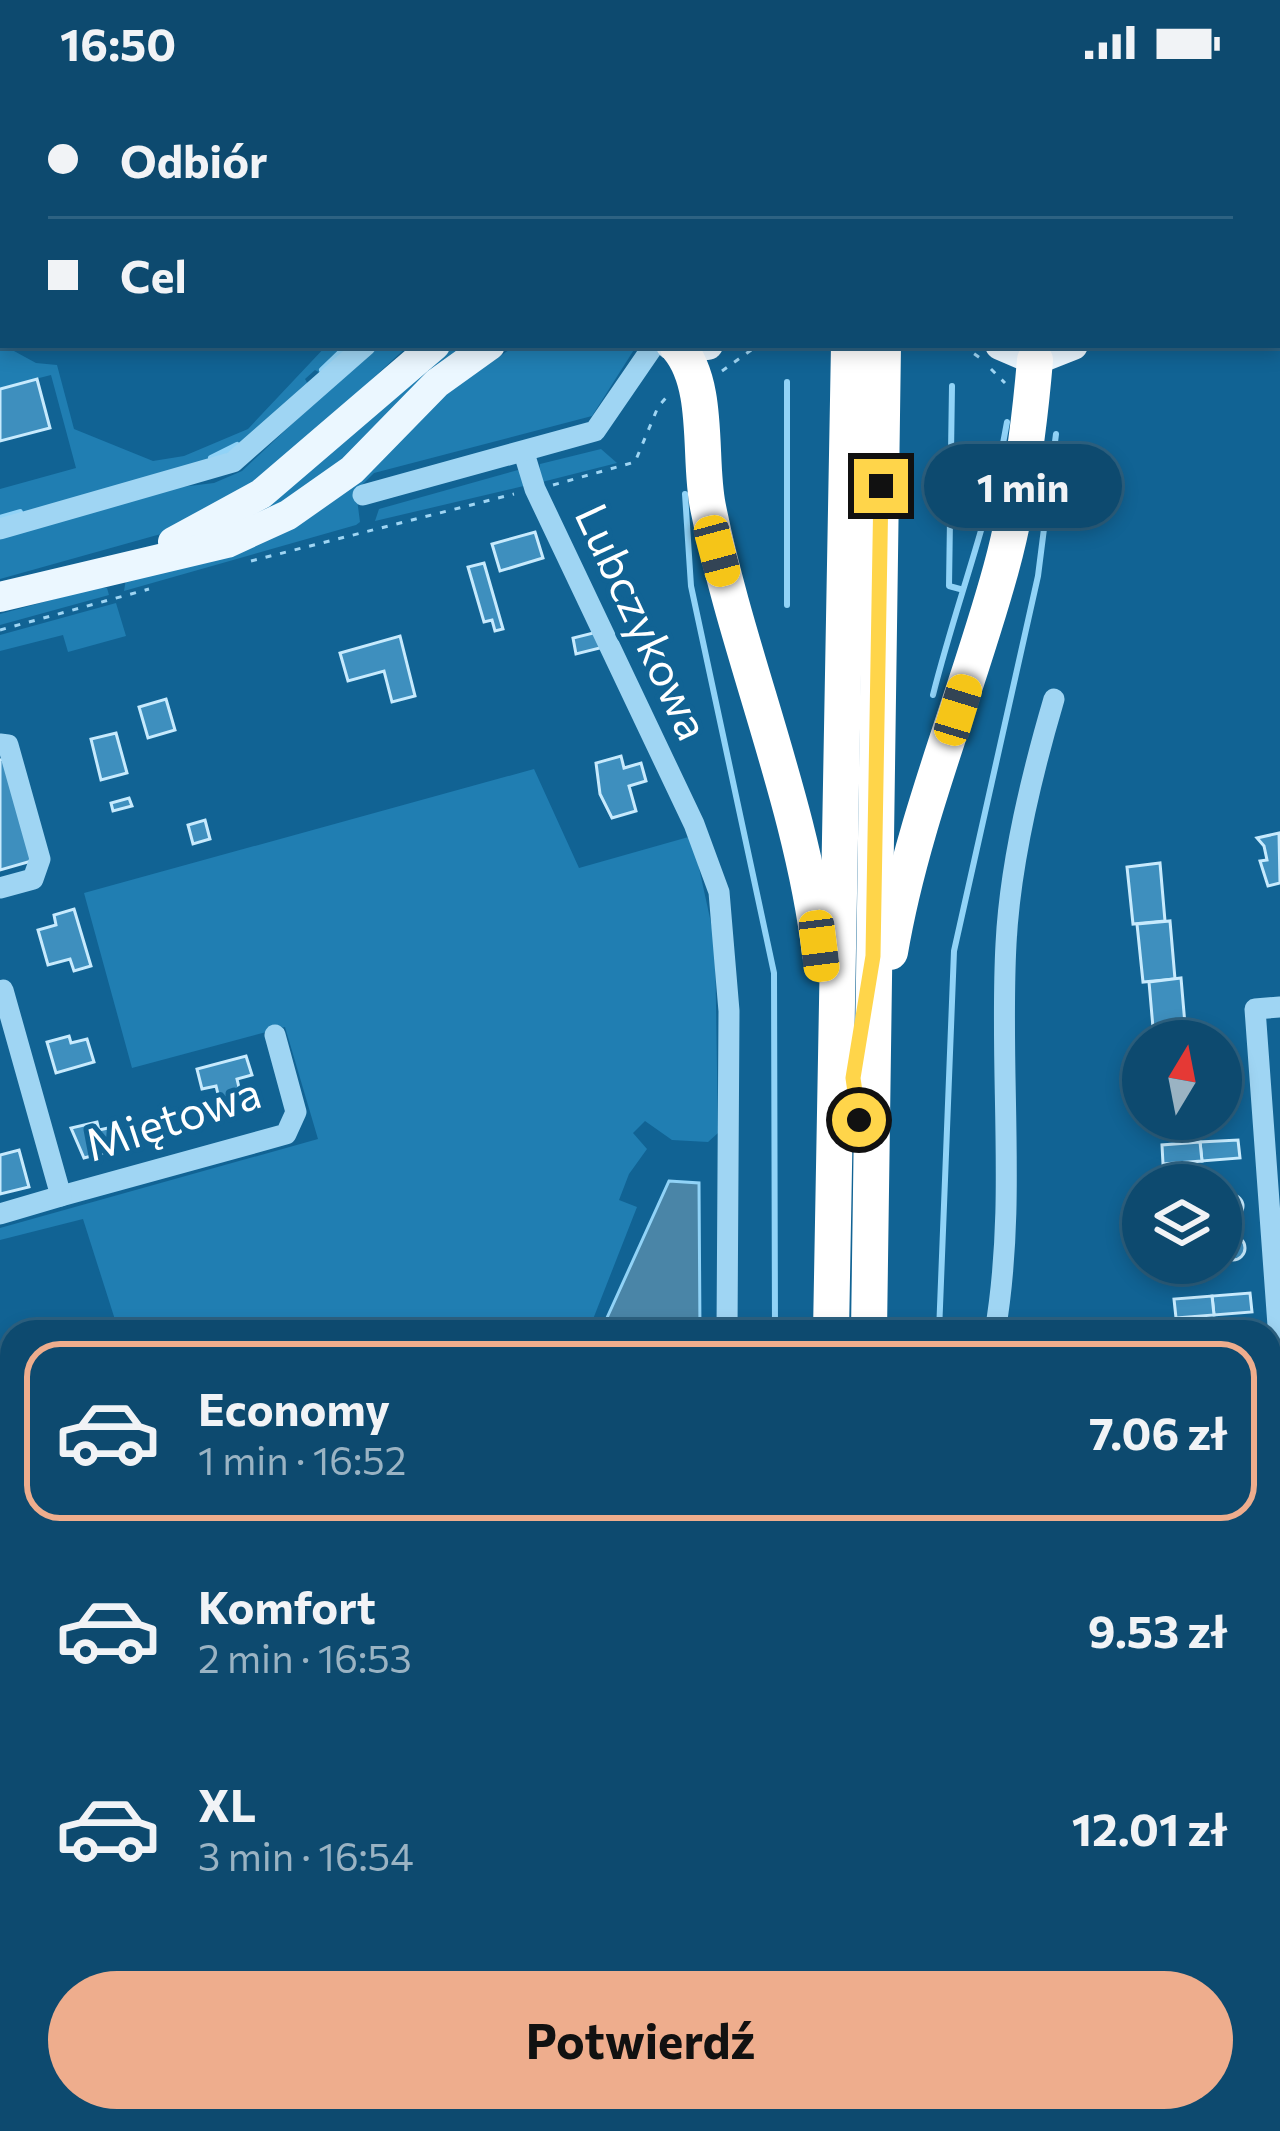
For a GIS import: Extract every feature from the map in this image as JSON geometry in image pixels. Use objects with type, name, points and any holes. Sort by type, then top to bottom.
[{"type":"highway","points":[[679,348],[694,382],[717,551],[816,921],[853,1084],[870,1205],[869,1320]]},
{"type":"highway","points":[[849,348],[853,1084]]},
{"type":"highway","points":[[855,955],[884,348]]},
{"type":"highway","points":[[831,1320],[832,1219],[853,1084],[906,880],[1023,478],[1035,360]]},
{"type":"main road","points":[[111,567],[242,508],[431,348]]},
{"type":"main road","points":[[0,597],[227,543],[288,515],[352,470],[437,383],[486,348]]},
{"type":"main road","points":[[1007,348],[1035,360],[1065,348]]},
{"type":"street","points":[[0,529],[233,462],[363,348]]},
{"type":"street","points":[[363,495],[596,431],[676,348]]},
{"type":"street","name":"Lubczykowa","points":[[524,452],[536,489],[694,824],[718,892],[727,942],[727,1320]]},
{"type":"street","points":[[996,1320],[1010,1210],[1004,1117],[1006,944],[1054,699]]},
{"type":"street","points":[[0,744],[8,745],[40,867],[33,879],[0,888]]},
{"type":"street","name":"Miętowa","points":[[3,990],[61,1196]]},
{"type":"street","points":[[1278,1320],[1255,1009],[1280,1007]]},
{"type":"street","name":"Miętowa","points":[[0,1214],[286,1134],[296,1112],[274,1034]]},
{"type":"path","points":[[243,564],[635,462],[658,406],[676,388],[721,373],[754,348]]},
{"type":"path","points":[[0,630],[164,585]]},
{"type":"shaded area","points":[[0,348],[36,363],[57,365],[74,429],[153,461],[184,456],[248,429],[324,348],[352,348],[322,374],[315,370],[305,379],[309,386],[222,458],[0,521],[0,489],[76,468],[51,375],[0,388]]},
{"type":"shaded area","points":[[373,348],[406,348],[282,462],[193,525],[0,579],[0,536],[181,487],[214,483],[242,471]]},
{"type":"shaded area","points":[[450,348],[466,348],[302,499],[220,528]]},
{"type":"shaded area","points":[[512,348],[635,348],[592,416],[374,473],[356,491],[360,522],[356,525],[124,591],[126,579],[214,555]]},
{"type":"shaded area","points":[[601,449],[617,463],[538,483],[540,464]]},
{"type":"shaded area","points":[[518,470],[528,485],[375,521],[379,509]]},
{"type":"shaded area","points":[[107,588],[109,595],[0,625],[0,614]]},
{"type":"shaded area","points":[[116,603],[126,636],[68,652],[63,635],[0,651],[0,635]]},
{"type":"shaded area","points":[[534,769],[579,868],[692,836],[715,941],[718,1133],[708,1142],[672,1140],[645,1121],[633,1133],[647,1149],[629,1174],[619,1200],[637,1207],[593,1320],[115,1320],[83,1219],[0,1240],[0,1228],[318,1139],[285,1027],[132,1068],[84,893]]},
{"type":"shaded area","points":[[669,1181],[699,1183],[700,1320],[606,1320]]},
{"type":"building","points":[[37,379],[50,428],[0,441],[0,389]]},
{"type":"building","points":[[535,532],[543,558],[500,571],[492,544]]},
{"type":"building","points":[[484,563],[503,629],[495,631],[492,620],[484,622],[468,567]]},
{"type":"building","points":[[601,631],[604,647],[576,654],[573,638]]},
{"type":"building","points":[[400,636],[415,696],[392,702],[384,671],[348,681],[340,653]]},
{"type":"building","points":[[166,699],[175,730],[148,738],[139,707]]},
{"type":"building","points":[[116,733],[127,773],[101,780],[91,739]]},
{"type":"building","points":[[621,756],[624,768],[641,763],[646,781],[629,786],[636,811],[612,818],[600,794],[596,763]]},
{"type":"building","points":[[7,758],[35,860],[0,870],[0,760]]},
{"type":"building","points":[[129,798],[132,806],[113,811],[111,803]]},
{"type":"building","points":[[205,820],[210,839],[193,844],[188,825]]},
{"type":"building","points":[[1279,833],[1280,883],[1268,886],[1260,861],[1267,860],[1264,846],[1257,838]]},
{"type":"building","points":[[1160,863],[1165,921],[1133,924],[1127,867]]},
{"type":"building","points":[[74,909],[91,966],[74,971],[70,959],[48,965],[38,930],[56,925],[54,915]]},
{"type":"building","points":[[1170,921],[1175,979],[1143,982],[1137,924]]},
{"type":"building","points":[[1181,978],[1185,1020],[1152,1020],[1149,982]]},
{"type":"building","points":[[69,1036],[71,1043],[87,1039],[94,1062],[56,1073],[47,1042]]},
{"type":"building","points":[[246,1056],[252,1075],[237,1079],[242,1100],[221,1106],[216,1086],[202,1089],[197,1069]]},
{"type":"building","points":[[97,1122],[99,1130],[108,1128],[114,1150],[84,1158],[71,1128]]},
{"type":"building","points":[[1238,1140],[1240,1158],[1202,1161],[1200,1142]]},
{"type":"building","points":[[1200,1142],[1202,1161],[1163,1164],[1162,1145]]},
{"type":"building","points":[[19,1150],[29,1187],[0,1194],[0,1155]]},
{"type":"building","points":[[1250,1293],[1252,1312],[1214,1315],[1212,1296]]},
{"type":"building","points":[[1212,1296],[1214,1315],[1176,1318],[1174,1299]]},
{"type":"waterway","points":[[322,370],[345,348]]},
{"type":"waterway","points":[[787,382],[787,605]]},
{"type":"waterway","points":[[952,386],[949,586],[960,589]]},
{"type":"waterway","points":[[933,695],[1007,422]]},
{"type":"waterway","points":[[939,1320],[954,951],[1038,576],[1056,434]]},
{"type":"waterway","points":[[211,458],[237,445]]},
{"type":"waterway","points":[[685,494],[691,586],[774,973],[775,1320]]},
{"type":"waterway","points":[[0,518],[20,512]]},
{"type":"route","points":[[859,1120],[853,1078],[873,956],[881,486]]}]
